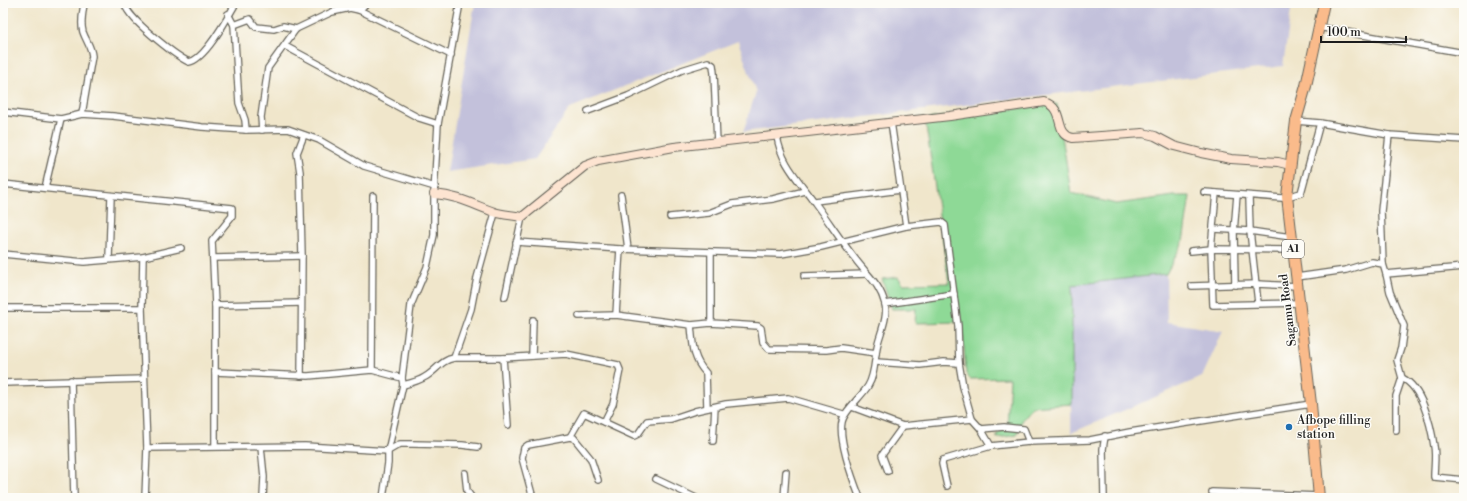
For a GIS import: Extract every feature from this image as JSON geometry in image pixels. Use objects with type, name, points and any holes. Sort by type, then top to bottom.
[{"type":"highway","name":"Sagamu Road","points":[[1319,497],[1311,404],[1287,196],[1296,121],[1324,3]]},
{"type":"street","points":[[82,114],[92,56],[92,47],[85,37],[81,23],[84,3]]},
{"type":"street","points":[[125,3],[125,9],[141,25],[165,46],[189,62],[193,61],[209,45],[234,4]]},
{"type":"street","points":[[359,10],[366,3]]},
{"type":"street","points":[[383,498],[388,463],[388,451],[404,385],[402,378],[412,305],[427,267],[434,235],[438,124],[460,3]]},
{"type":"street","points":[[262,130],[261,117],[268,68],[279,50],[285,46],[296,29],[332,12],[350,8],[359,10],[451,55]]},
{"type":"street","points":[[228,14],[234,25],[239,103],[245,120],[246,130]]},
{"type":"street","points":[[234,25],[250,19],[256,27],[274,30],[283,26],[296,29]]},
{"type":"street","points":[[1318,27],[1464,53]]},
{"type":"street","points":[[285,46],[419,118],[438,124]]},
{"type":"street","points":[[588,111],[628,96],[682,70],[708,62],[713,65],[714,73],[716,143]]},
{"type":"street","points":[[505,297],[522,217],[585,166],[598,161],[652,150],[950,116],[1044,102],[1051,104],[1056,109],[1062,131],[1067,137],[1072,138],[1143,133],[1155,136],[1174,146],[1201,153],[1231,159],[1278,162],[1290,165]]},
{"type":"street","points":[[3,112],[61,119],[82,114],[246,130],[288,129],[319,140],[364,166],[451,195],[495,213],[522,217]]},
{"type":"street","points":[[45,188],[61,119]]},
{"type":"street","points":[[1296,121],[1320,123],[1389,135],[1464,140]]},
{"type":"street","points":[[891,122],[906,226]]},
{"type":"street","points":[[1204,192],[1216,192],[1249,197],[1282,198],[1302,192],[1320,123]]},
{"type":"street","points":[[301,376],[302,256],[300,172],[297,152],[304,135]]},
{"type":"street","points":[[1389,135],[1381,211],[1383,264],[1390,292],[1404,326],[1401,348],[1397,360],[1402,378],[1396,396],[1396,430]]},
{"type":"street","points":[[777,136],[783,159],[805,191],[815,202],[841,241],[867,274],[877,284],[885,304],[884,320],[876,353],[876,362],[869,385],[852,407],[843,414],[841,424],[850,473],[860,498]]},
{"type":"street","points":[[3,184],[232,208],[232,216],[212,241],[215,304],[214,446]]},
{"type":"street","points":[[815,202],[900,190]]},
{"type":"street","points":[[670,217],[709,213],[732,204],[773,199],[805,191]]},
{"type":"street","points":[[1216,192],[1214,229],[1211,249],[1214,287],[1213,305],[1300,303]]},
{"type":"street","points":[[621,195],[628,249]]},
{"type":"street","points":[[1235,285],[1234,232],[1237,195]]},
{"type":"street","points":[[109,258],[111,196]]},
{"type":"street","points":[[372,370],[373,196]]},
{"type":"street","points":[[1249,197],[1250,231],[1258,303]]},
{"type":"street","points":[[454,358],[471,309],[477,278],[495,213]]},
{"type":"street","points":[[516,242],[620,249],[781,254],[821,247],[906,226],[941,222],[945,225],[958,326],[959,363],[963,387],[972,419],[981,429],[991,446]]},
{"type":"street","points":[[1214,229],[1234,232],[1250,231],[1291,238]]},
{"type":"street","points":[[3,254],[77,262],[109,258],[142,257],[161,254],[181,248]]},
{"type":"street","points":[[616,315],[620,249]]},
{"type":"street","points":[[1191,251],[1211,249],[1293,250]]},
{"type":"street","points":[[711,253],[711,323]]},
{"type":"street","points":[[213,258],[302,256]]},
{"type":"street","points":[[142,257],[142,308],[147,448],[144,498]]},
{"type":"street","points":[[1192,286],[1214,287],[1298,282],[1372,262],[1383,264]]},
{"type":"street","points":[[1386,274],[1464,267]]},
{"type":"street","points":[[804,276],[867,274]]},
{"type":"street","points":[[885,304],[954,294]]},
{"type":"street","points":[[215,304],[301,303]]},
{"type":"street","points":[[3,308],[142,308]]},
{"type":"street","points":[[579,316],[616,315],[691,324],[711,323],[758,326],[761,328],[763,342],[769,349],[826,350],[841,348],[876,353]]},
{"type":"street","points":[[532,356],[533,320]]},
{"type":"street","points":[[691,324],[694,354],[698,364],[706,373],[706,408]]},
{"type":"street","points":[[404,385],[427,376],[437,366],[448,359],[503,358],[566,354],[618,365],[620,376],[613,404],[604,422]]},
{"type":"street","points":[[503,358],[508,425]]},
{"type":"street","points":[[876,362],[920,366],[944,362],[959,363]]},
{"type":"street","points":[[215,372],[301,376],[372,370],[402,378]]},
{"type":"street","points":[[1402,378],[1408,381],[1425,408],[1435,447],[1434,477],[1464,480]]},
{"type":"street","points":[[3,383],[144,379]]},
{"type":"street","points":[[72,380],[74,498]]},
{"type":"street","points":[[570,437],[582,414],[636,435],[647,421],[671,419],[706,408],[726,404],[788,398],[843,414]]},
{"type":"street","points":[[947,486],[942,464],[943,460],[991,446],[1029,442],[1090,440],[1105,436],[1311,404]]},
{"type":"street","points":[[713,441],[715,407]]},
{"type":"street","points":[[852,407],[903,426],[972,419]]},
{"type":"street","points":[[888,471],[882,455],[903,426]]},
{"type":"street","points":[[981,429],[1004,427],[1024,429],[1029,442]]},
{"type":"street","points":[[1104,498],[1103,449],[1105,436]]},
{"type":"street","points":[[533,498],[522,458],[524,448],[528,445],[570,437],[577,441],[591,459],[598,480]]},
{"type":"street","points":[[147,448],[305,446],[388,451],[400,444],[462,445],[478,447]]},
{"type":"street","points":[[261,447],[264,477],[263,498]]},
{"type":"street","points":[[784,498],[786,472]]},
{"type":"street","points":[[465,473],[467,491],[472,498]]},
{"type":"street","points":[[656,479],[696,498]]},
{"type":"street","points":[[1212,492],[1319,497]]},
{"type":"shaded area","points":[[475,3],[1292,3],[1283,66],[743,132],[756,92],[738,41],[570,108],[535,159],[447,172]]},
{"type":"shaded area","points":[[1166,274],[1167,322],[1223,331],[1202,377],[1071,433],[1072,285]]},
{"type":"green space","points":[[1057,104],[1071,193],[1116,204],[1174,196],[1190,196],[1183,242],[1166,274],[1072,285],[1072,404],[1032,407],[1022,419],[1017,435],[997,438],[997,434],[1007,427],[1010,378],[970,379],[966,374],[962,322],[915,323],[916,309],[892,309],[882,279],[898,277],[903,284],[949,283],[925,119]]},
{"type":"place","name":"Afbope filling station","points":[[1289,427]]}]
